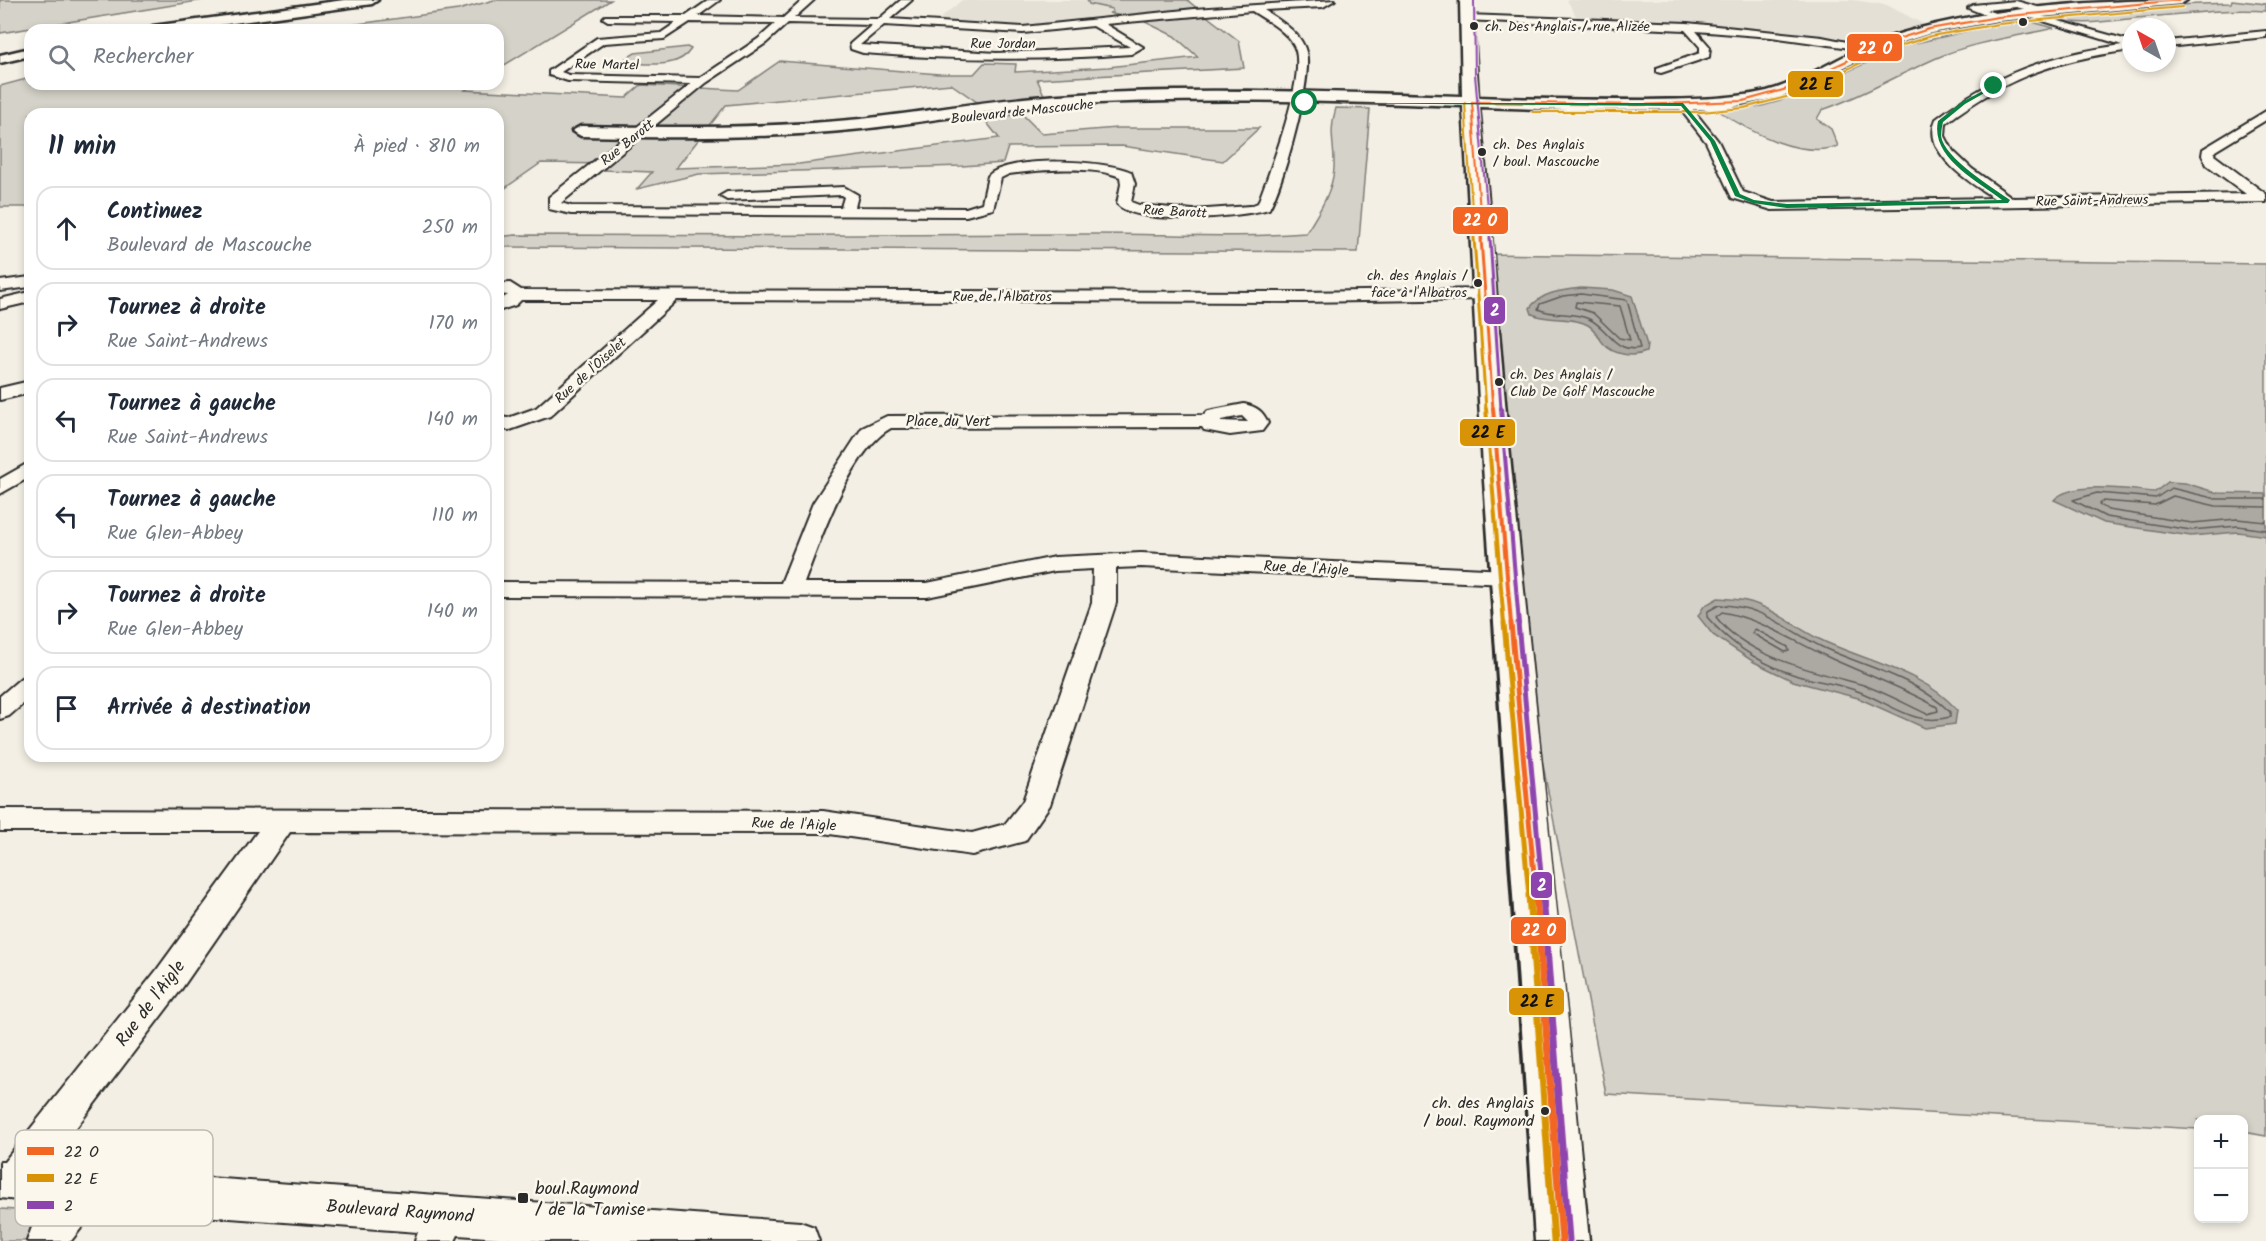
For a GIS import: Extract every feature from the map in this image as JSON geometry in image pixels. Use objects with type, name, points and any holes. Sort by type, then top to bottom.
[{"type":"street","points":[[197,24],[372,0]]},
{"type":"street","name":"Rue Martel","points":[[702,81],[568,78],[553,73],[601,40],[664,36],[716,0]]},
{"type":"street","name":"Rue Barott","points":[[809,0],[786,21],[702,81],[637,136],[555,200],[554,206],[571,210],[684,212],[976,211],[988,206],[995,176],[1006,170],[1033,168],[1112,169],[1122,172],[1128,184],[1124,204],[1133,208],[1161,212],[1249,213],[1264,206],[1295,101],[1302,67],[1300,49],[1275,22],[1254,8]]},
{"type":"street","points":[[881,23],[907,0]]},
{"type":"street","points":[[608,18],[881,23],[1008,31],[1096,24],[1194,12],[1323,4],[1330,0]]},
{"type":"street","points":[[1466,0],[1468,75],[1472,102],[1507,577],[1562,1241]]},
{"type":"street","name":"Boulevard de Mascouche","points":[[577,134],[722,138],[842,131],[1086,103],[1295,101],[1683,105],[1732,102],[1767,96],[1787,89],[1872,48],[1915,33],[1998,17],[2181,0]]},
{"type":"street","points":[[1998,17],[1973,8],[2016,4],[2050,12]]},
{"type":"street","points":[[2031,14],[2122,43]]},
{"type":"street","points":[[1467,18],[1687,26],[1766,32],[1872,48]]},
{"type":"street","name":"Rue Jordan","points":[[881,23],[855,44],[855,47],[875,51],[990,59],[1076,56],[1131,51],[1138,47],[1096,24]]},
{"type":"street","points":[[1661,70],[1705,55],[1705,47],[1687,26]]},
{"type":"street","points":[[2176,43],[2266,34]]},
{"type":"street","points":[[2008,201],[1971,174],[1947,152],[1939,138],[1940,122],[1963,103],[2032,66],[2082,53],[2122,47]]},
{"type":"street","points":[[0,58],[24,53]]},
{"type":"street","name":"Rue Saint-Andrews","points":[[1683,105],[1712,141],[1737,195],[1753,202],[1787,206],[2263,198]]},
{"type":"street","points":[[2263,198],[2212,162],[2208,155],[2209,149],[2266,116]]},
{"type":"street","points":[[684,212],[699,200],[710,197],[835,191],[851,195],[847,211]]},
{"type":"street","points":[[0,286],[24,283]]},
{"type":"street","name":"Rue de l'Albatros","points":[[504,288],[510,288],[517,295],[672,296],[1302,297],[1486,294]]},
{"type":"street","points":[[504,304],[517,295]]},
{"type":"street","name":"Rue de l'Oiselet","points":[[504,423],[543,412],[672,296]]},
{"type":"street","points":[[0,304],[24,298]]},
{"type":"street","points":[[0,394],[24,388]]},
{"type":"street","name":"Place du Vert","points":[[789,591],[824,503],[869,432],[886,422],[1209,421]]},
{"type":"street","points":[[0,488],[24,472]]},
{"type":"street","name":"Rue de l'Aigle","points":[[504,589],[927,590],[1055,564],[1141,560],[1507,577]]},
{"type":"street","name":"Rue de l'Aigle","points":[[0,820],[823,822],[972,844],[1015,833],[1036,805],[1104,603],[1105,562]]},
{"type":"street","points":[[0,710],[24,689]]},
{"type":"street","name":"Rue de l'Aigle","points":[[47,1130],[168,981],[281,822]]},
{"type":"street","name":"Boulevard Raymond","points":[[213,1203],[441,1228],[800,1241]]},
{"type":"street","points":[[46,1241],[58,1226]]},
{"type":"shaded area","points":[[0,0],[204,0],[56,24],[24,24],[24,29],[0,33]]},
{"type":"shaded area","points":[[494,0],[611,0],[504,65],[504,24],[358,24],[458,10]]},
{"type":"shaded area","points":[[962,0],[1087,0],[1089,4],[1112,9],[1125,17],[1024,27],[935,23]]},
{"type":"shaded area","points":[[1087,0],[1187,0],[1198,9],[1125,17],[1109,13],[1113,12],[1112,9],[1089,4]]},
{"type":"shaded area","points":[[1567,0],[1853,0],[1887,5],[1927,26],[1883,40],[1872,48],[1830,41],[1578,20]]},
{"type":"shaded area","points":[[2232,0],[2266,4],[2266,11],[2217,11],[2122,18],[2092,23],[2069,22],[2048,16],[2173,5],[2231,3]]},
{"type":"shaded area","points":[[1204,14],[1239,41],[1244,68],[1037,79],[1045,97],[977,102],[951,84],[726,105],[676,168],[799,164],[999,138],[984,119],[1022,114],[1042,134],[1117,128],[1259,128],[1223,161],[1122,146],[1008,147],[1003,163],[699,174],[637,189],[652,172],[604,170],[609,164],[541,163],[504,189],[504,108],[24,108],[24,207],[0,207],[0,86],[24,80],[24,90],[465,90],[626,98],[641,85],[738,90],[780,61],[939,74],[974,74],[984,63],[1016,64],[1015,72],[1108,67],[1198,57],[1174,36],[1143,21]]},
{"type":"shaded area","points":[[2012,21],[2032,22],[2054,28],[1982,43],[1953,52],[1822,110],[1817,119],[1831,129],[1838,146],[1808,149],[1792,146],[1760,135],[1719,111],[1762,106],[1780,101],[1907,45]]},
{"type":"shaded area","points":[[687,47],[691,49],[685,56],[670,63],[626,63],[625,59],[635,53]]},
{"type":"shaded area","points":[[1336,108],[1370,109],[1358,252],[504,247],[504,236],[515,235],[1107,234],[1221,236],[1306,233],[1324,202],[1333,177]]},
{"type":"shaded area","points":[[1484,254],[2266,264],[2266,1136],[2248,1133],[2248,1115],[2194,1115],[2194,1129],[1606,1094],[1507,577]]},
{"type":"shaded area","points":[[0,1209],[15,1210],[15,1226],[51,1226],[37,1241],[0,1241]]},
{"type":"water","points":[[1581,288],[1613,290],[1632,296],[1647,345],[1646,352],[1635,355],[1618,353],[1607,347],[1588,325],[1532,314],[1530,308],[1540,298]]},
{"type":"water","points":[[2168,482],[2185,483],[2218,493],[2266,494],[2266,536],[2238,532],[2191,536],[2104,523],[2054,500],[2074,490],[2087,488],[2155,492]]},
{"type":"water","points":[[1718,598],[1743,600],[1756,604],[1836,647],[1911,676],[1943,697],[1957,710],[1955,724],[1925,728],[1858,698],[1793,681],[1754,662],[1713,635],[1698,616],[1704,606]]},
{"type":"transit line","name":"2","points":[[1474,0],[1475,75],[1491,254],[1504,461],[1546,932],[1569,1240]]},
{"type":"transit line","points":[[1562,1241],[1539,933],[1497,462],[1472,102],[1637,105],[1743,101],[1787,89],[1885,43],[1929,29],[1998,17],[2181,0]]},
{"type":"transit line","points":[[1532,112],[1701,112],[1744,108],[1790,96],[1888,50],[1931,36],[1999,24],[2182,7]]},
{"type":"transit line","points":[[1465,103],[1490,463],[1532,934],[1554,1241]]},
{"type":"place","name":"ch. Des Anglais / rue Alizée","points":[[1474,26]]},
{"type":"place","name":"ch. Des Anglais / boul. Mascouche","points":[[1482,152]]},
{"type":"place","name":"ch. des Anglais / face à l'Albatros","points":[[1478,283]]},
{"type":"place","name":"ch. Des Anglais / Club De Golf Mascouche","points":[[1499,382]]},
{"type":"place","name":"ch. des Anglais / boul. Raymond","points":[[1545,1111]]},
{"type":"place","name":"boul.Raymond / de la Tamise","points":[[523,1198]]},
{"type":"route","points":[[1305,103],[1457,105],[1472,102],[1683,105],[1712,141],[1737,195],[1753,202],[1787,206],[2008,201],[1971,174],[1947,152],[1939,138],[1940,122],[1963,103],[1994,86]]}]
